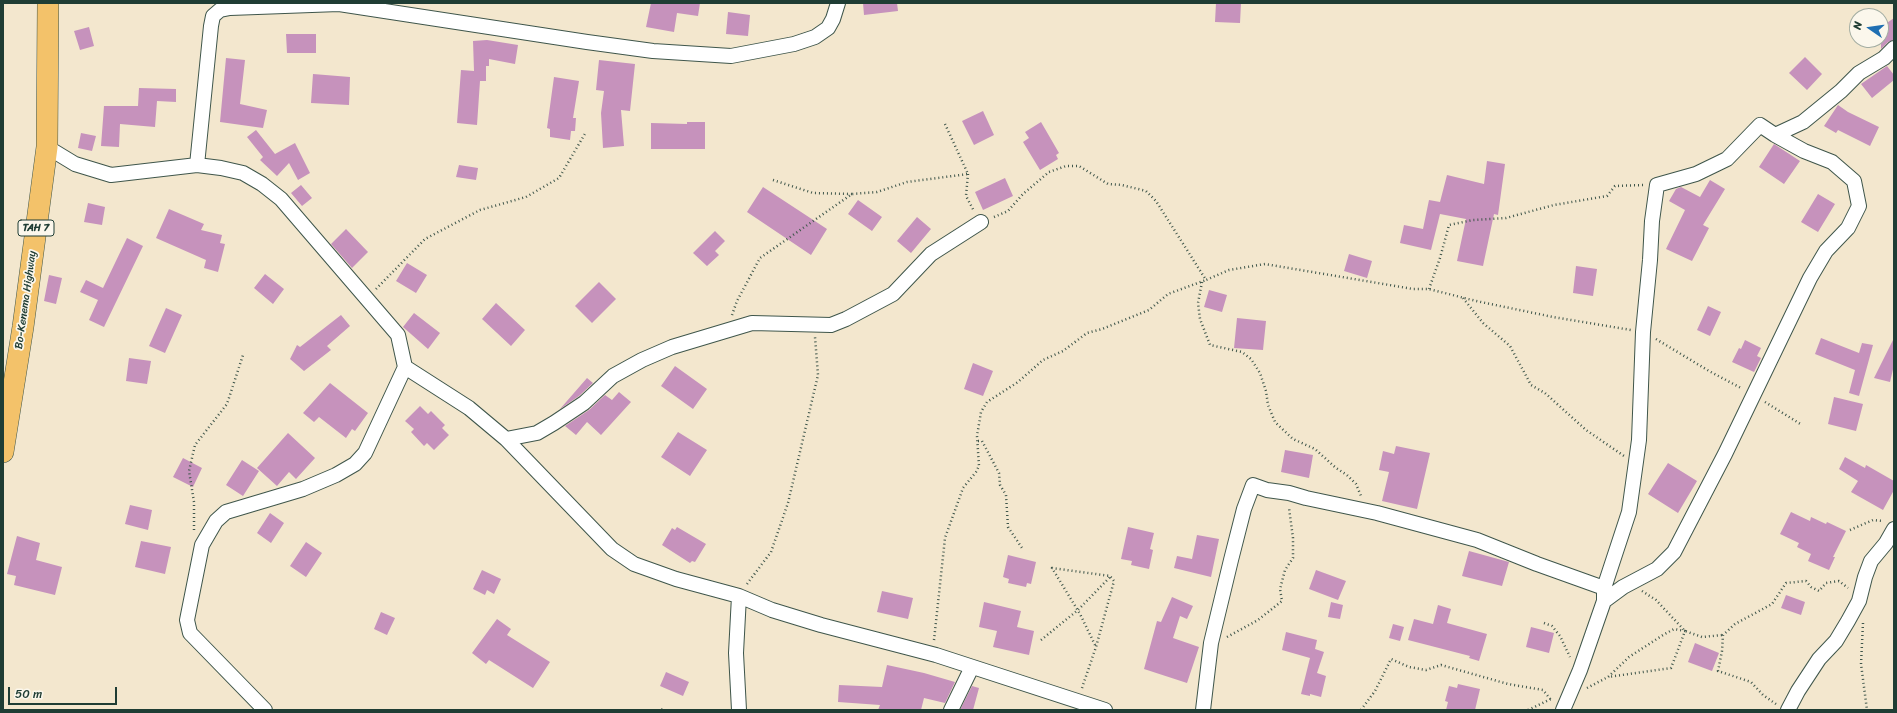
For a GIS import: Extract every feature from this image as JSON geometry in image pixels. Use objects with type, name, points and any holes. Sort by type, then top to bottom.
[{"type":"highway","name":"Bo-Kenema Highway","points":[[3,452],[23,327],[47,147],[48,3]]},
{"type":"street","points":[[197,165],[211,26],[213,16],[220,10],[230,8],[339,4],[653,51],[731,56],[794,44],[815,37],[828,28],[834,19],[838,3]]},
{"type":"street","points":[[1775,135],[1804,122],[1841,91],[1859,73],[1884,58],[1894,48]]},
{"type":"street","points":[[1203,710],[1211,644],[1231,560],[1253,485],[1267,490],[1285,492],[1306,498],[1365,510],[1477,540],[1604,594],[1623,587],[1657,569],[1674,552],[1754,395],[1810,278],[1826,250],[1848,228],[1859,206],[1854,182],[1832,162],[1804,151],[1775,135],[1760,124],[1727,159],[1696,174],[1657,185],[1650,236],[1650,260],[1643,332],[1639,440],[1629,512],[1604,594],[1580,670],[1570,693],[1558,707]]},
{"type":"street","points":[[47,147],[75,164],[111,175],[197,165],[243,173],[262,184],[281,199],[366,300],[398,335],[405,367],[365,453],[355,464],[336,475],[303,489],[226,512],[216,521],[202,545],[187,620],[190,633],[265,710]]},
{"type":"street","points":[[506,440],[537,433],[584,403],[613,376],[642,360],[672,347],[727,329],[752,323],[831,326],[893,294],[931,254],[982,222]]},
{"type":"street","points":[[405,367],[469,408],[506,440],[612,549],[634,564],[676,579],[739,596],[772,610],[821,625],[928,653],[1105,710]]},
{"type":"street","points":[[1784,708],[1798,691],[1819,659],[1836,641],[1859,601],[1871,561],[1886,543],[1891,525]]},
{"type":"street","points":[[739,596],[736,653],[739,710]]},
{"type":"street","points":[[951,710],[972,667]]},
{"type":"path","points":[[945,124],[968,174],[966,196],[982,222],[1008,211],[1023,194],[1049,172],[1066,166],[1079,166],[1108,184],[1122,185],[1146,191],[1156,201],[1206,280]]},
{"type":"path","points":[[366,300],[425,239],[480,210],[526,197],[558,178],[586,132]]},
{"type":"path","points":[[773,180],[813,193],[852,194],[877,192],[907,182],[968,174]]},
{"type":"path","points":[[1429,289],[1440,258],[1449,225],[1474,220],[1506,218],[1554,205],[1607,196],[1615,186],[1627,184],[1657,185]]},
{"type":"path","points":[[727,329],[737,301],[760,258],[852,194]]},
{"type":"path","points":[[928,653],[935,638],[945,538],[963,488],[979,466],[978,441],[981,412],[987,402],[1018,382],[1043,360],[1063,351],[1087,333],[1102,329],[1149,310],[1168,294],[1202,282],[1229,270],[1265,264],[1413,289],[1429,289],[1463,298],[1578,322],[1643,332],[1709,371],[1754,395],[1802,425]]},
{"type":"path","points":[[1202,282],[1198,303],[1200,319],[1210,345],[1242,352],[1251,359],[1260,373],[1266,391],[1268,405],[1275,422],[1293,439],[1315,449],[1336,468],[1347,475],[1356,484],[1365,510]]},
{"type":"path","points":[[1463,298],[1483,323],[1510,346],[1531,385],[1545,393],[1586,430],[1637,463]]},
{"type":"path","points":[[739,596],[771,552],[788,503],[818,375],[818,359],[814,326]]},
{"type":"path","points":[[194,531],[194,502],[189,471],[196,445],[228,404],[243,355]]},
{"type":"path","points":[[978,441],[982,441],[999,473],[1000,485],[1006,495],[1008,527],[1022,548]]},
{"type":"path","points":[[1211,644],[1232,635],[1258,620],[1282,601],[1280,589],[1286,570],[1293,558],[1293,538],[1285,492]]},
{"type":"path","points":[[1850,530],[1872,520],[1878,520],[1891,525]]},
{"type":"path","points":[[1078,701],[1096,647],[1114,581],[1110,576],[1052,568],[1078,610],[1096,647]]},
{"type":"path","points":[[1041,640],[1078,610],[1110,576]]},
{"type":"path","points":[[1784,708],[1763,695],[1751,682],[1718,672],[1723,636],[1735,624],[1772,604],[1786,583],[1806,581],[1811,587],[1819,591],[1826,583],[1839,582],[1849,589],[1864,610],[1861,664],[1867,710]]},
{"type":"path","points":[[1623,587],[1641,590],[1656,600],[1685,631]]},
{"type":"path","points":[[1544,623],[1552,626],[1560,636],[1570,656],[1580,670]]},
{"type":"path","points":[[1570,693],[1590,687],[1608,677],[1629,657],[1674,629],[1702,636],[1723,636]]},
{"type":"path","points":[[1608,677],[1671,668],[1685,631]]},
{"type":"path","points":[[1361,710],[1375,691],[1391,659],[1408,667],[1426,670],[1441,665],[1508,684],[1543,690],[1558,707]]},
{"type":"path","points":[[1528,710],[1551,699]]},
{"type":"building","points":[[651,3],[700,3],[698,16],[677,13],[674,32],[646,27]]},
{"type":"building","points":[[863,3],[897,3],[898,11],[864,15]]},
{"type":"building","points":[[1216,3],[1241,3],[1240,23],[1215,22]]},
{"type":"building","points":[[728,12],[750,15],[748,36],[726,34]]},
{"type":"building","points":[[1894,18],[1894,40],[1889,42],[1889,21]]},
{"type":"building","points":[[89,27],[94,46],[80,50],[74,31]]},
{"type":"building","points":[[286,34],[316,34],[316,53],[287,53]]},
{"type":"building","points":[[487,40],[518,45],[515,64],[489,59],[489,66],[486,66],[486,81],[480,81],[477,125],[457,123],[461,70],[474,71],[473,41]]},
{"type":"building","points":[[1805,57],[1822,74],[1807,90],[1789,73]]},
{"type":"building","points":[[226,58],[245,60],[240,104],[267,110],[263,128],[220,122]]},
{"type":"building","points":[[599,60],[635,64],[630,111],[621,110],[624,146],[603,148],[601,113],[604,91],[596,90]]},
{"type":"building","points":[[1887,66],[1894,75],[1894,80],[1872,98],[1861,84]]},
{"type":"building","points":[[313,74],[350,77],[349,105],[311,103]]},
{"type":"building","points":[[554,77],[579,81],[573,118],[576,118],[575,131],[571,131],[570,140],[550,137],[550,129],[547,128]]},
{"type":"building","points":[[139,88],[176,89],[176,102],[157,101],[155,127],[120,124],[119,147],[101,146],[104,106],[138,106]]},
{"type":"building","points":[[1838,105],[1848,112],[1879,127],[1870,146],[1838,130],[1836,133],[1824,126]]},
{"type":"building","points":[[983,111],[994,135],[974,145],[962,121]]},
{"type":"building","points":[[687,122],[705,122],[705,149],[651,149],[651,123],[687,124]]},
{"type":"building","points":[[1041,122],[1059,153],[1056,155],[1058,159],[1040,170],[1023,142],[1029,138],[1025,132]]},
{"type":"building","points":[[256,130],[275,154],[295,143],[310,173],[298,180],[289,163],[277,176],[260,160],[263,157],[247,137]]},
{"type":"building","points":[[81,133],[96,136],[92,151],[78,148]]},
{"type":"building","points":[[1774,144],[1800,161],[1784,184],[1759,167]]},
{"type":"building","points":[[1487,161],[1505,164],[1498,215],[1494,214],[1483,266],[1457,261],[1466,219],[1440,214],[1431,250],[1400,243],[1404,225],[1423,229],[1429,200],[1440,202],[1447,175],[1484,184]]},
{"type":"building","points":[[459,165],[478,168],[476,180],[456,177]]},
{"type":"building","points":[[1005,178],[1013,196],[983,210],[975,192]]},
{"type":"building","points":[[1710,180],[1725,189],[1703,225],[1709,228],[1692,261],[1666,249],[1685,210],[1669,201],[1676,189],[1681,187],[1700,197]]},
{"type":"building","points":[[301,185],[312,198],[302,206],[291,193]]},
{"type":"building","points":[[763,187],[827,229],[811,255],[747,212]]},
{"type":"building","points":[[1818,194],[1835,204],[1818,232],[1801,222]]},
{"type":"building","points":[[858,200],[882,217],[872,231],[848,214]]},
{"type":"building","points":[[88,203],[105,207],[102,225],[84,222]]},
{"type":"building","points":[[169,209],[204,224],[201,230],[222,235],[220,243],[225,244],[218,272],[204,268],[206,260],[156,238]]},
{"type":"building","points":[[917,217],[931,229],[911,253],[897,241]]},
{"type":"building","points":[[346,229],[368,252],[352,268],[331,244]]},
{"type":"building","points":[[715,231],[725,241],[715,251],[719,255],[707,266],[693,253]]},
{"type":"building","points":[[127,238],[143,246],[104,327],[89,320],[98,300],[80,292],[86,280],[103,288]]},
{"type":"building","points":[[1349,254],[1372,261],[1367,278],[1344,271]]},
{"type":"building","points":[[407,263],[427,275],[416,293],[396,281]]},
{"type":"building","points":[[1576,266],[1597,269],[1593,296],[1573,293]]},
{"type":"building","points":[[265,274],[284,289],[273,304],[254,288]]},
{"type":"building","points":[[49,275],[62,278],[56,304],[44,301]]},
{"type":"building","points":[[599,282],[616,299],[592,323],[575,306]]},
{"type":"building","points":[[1209,290],[1227,295],[1222,312],[1204,307]]},
{"type":"building","points":[[496,303],[525,330],[511,346],[482,319]]},
{"type":"building","points":[[1708,306],[1721,312],[1710,336],[1697,330]]},
{"type":"building","points":[[166,308],[182,315],[165,353],[149,346]]},
{"type":"building","points":[[414,313],[440,333],[428,349],[403,327]]},
{"type":"building","points":[[341,315],[350,326],[327,346],[331,350],[304,371],[290,359],[297,345],[300,347]]},
{"type":"building","points":[[1237,318],[1266,321],[1263,350],[1234,348]]},
{"type":"building","points":[[1821,338],[1859,353],[1862,343],[1873,345],[1859,396],[1849,393],[1855,370],[1815,354]]},
{"type":"building","points":[[1894,338],[1894,365],[1890,382],[1874,378]]},
{"type":"building","points":[[1745,340],[1761,348],[1757,356],[1761,358],[1754,372],[1732,362]]},
{"type":"building","points":[[129,358],[151,361],[147,384],[126,381]]},
{"type":"building","points":[[973,363],[993,371],[983,396],[964,389]]},
{"type":"building","points":[[675,366],[707,389],[693,409],[661,386]]},
{"type":"building","points":[[587,378],[593,383],[579,396],[560,409]]},
{"type":"building","points":[[330,383],[368,413],[355,431],[352,429],[346,438],[319,417],[314,422],[303,413]]},
{"type":"building","points":[[619,392],[631,402],[601,435],[587,422],[576,435],[565,426],[589,410],[605,395],[612,400]]},
{"type":"building","points":[[1834,397],[1863,404],[1856,431],[1828,424]]},
{"type":"building","points":[[420,406],[428,414],[431,411],[445,425],[442,428],[449,435],[434,450],[427,443],[424,446],[411,432],[414,429],[405,421]]},
{"type":"building","points":[[678,432],[707,450],[690,476],[661,457]]},
{"type":"building","points":[[288,433],[315,458],[296,479],[289,472],[277,486],[257,468]]},
{"type":"building","points":[[1396,446],[1430,453],[1417,509],[1382,501],[1389,472],[1379,470],[1383,451],[1394,454]]},
{"type":"building","points":[[1285,450],[1313,455],[1309,478],[1281,472]]},
{"type":"building","points":[[1845,457],[1865,468],[1866,465],[1894,481],[1894,490],[1883,510],[1851,492],[1858,481],[1839,469]]},
{"type":"building","points":[[183,458],[202,468],[193,487],[173,477]]},
{"type":"building","points":[[242,460],[259,471],[243,496],[226,485]]},
{"type":"building","points":[[1668,463],[1697,481],[1678,513],[1648,494]]},
{"type":"building","points":[[130,505],[152,510],[148,530],[125,524]]},
{"type":"building","points":[[1791,512],[1810,521],[1811,517],[1826,524],[1827,522],[1846,531],[1833,557],[1835,557],[1829,570],[1808,561],[1811,554],[1797,547],[1799,543],[1780,534]]},
{"type":"building","points":[[270,513],[284,523],[271,543],[257,533]]},
{"type":"building","points":[[677,527],[706,544],[695,562],[692,561],[690,563],[662,545],[672,528],[675,530]]},
{"type":"building","points":[[1128,527],[1154,533],[1150,549],[1153,550],[1149,569],[1131,565],[1132,561],[1121,559]]},
{"type":"building","points":[[1197,535],[1219,539],[1211,577],[1174,568],[1177,556],[1192,559]]},
{"type":"building","points":[[17,536],[40,543],[36,560],[62,567],[55,595],[14,585],[16,576],[7,574]]},
{"type":"building","points":[[141,541],[171,547],[165,574],[135,567]]},
{"type":"building","points":[[306,542],[322,553],[306,577],[290,566]]},
{"type":"building","points":[[1469,551],[1509,562],[1502,586],[1462,576]]},
{"type":"building","points":[[1008,555],[1036,562],[1031,584],[1027,583],[1026,587],[1008,583],[1009,579],[1003,577]]},
{"type":"building","points":[[482,570],[501,579],[494,594],[487,590],[485,595],[473,589]]},
{"type":"building","points":[[1316,570],[1346,581],[1338,600],[1309,589]]},
{"type":"building","points":[[882,591],[913,598],[908,619],[877,612]]},
{"type":"building","points":[[1786,595],[1805,602],[1801,615],[1781,608]]},
{"type":"building","points":[[1172,597],[1193,606],[1187,619],[1180,616],[1173,638],[1199,647],[1187,683],[1144,669],[1157,621],[1161,622]]},
{"type":"building","points":[[984,602],[1021,611],[1017,627],[1034,631],[1029,655],[993,647],[997,631],[979,627]]},
{"type":"building","points":[[1331,602],[1343,605],[1340,619],[1328,617]]},
{"type":"building","points":[[1438,605],[1451,609],[1447,623],[1487,634],[1479,661],[1469,658],[1470,656],[1408,640],[1414,619],[1433,624]]},
{"type":"building","points":[[381,612],[395,618],[387,635],[374,629]]},
{"type":"building","points":[[497,619],[511,629],[507,635],[550,662],[533,688],[489,660],[486,664],[472,653]]},
{"type":"building","points":[[1393,624],[1404,627],[1400,641],[1389,638]]},
{"type":"building","points":[[1531,627],[1554,633],[1549,653],[1526,647]]},
{"type":"building","points":[[1286,632],[1317,640],[1315,649],[1324,652],[1317,673],[1326,676],[1321,697],[1310,694],[1310,696],[1301,694],[1310,658],[1282,650]]},
{"type":"building","points":[[1695,643],[1719,653],[1712,671],[1688,662]]},
{"type":"building","points":[[887,665],[924,673],[955,682],[945,703],[924,698],[921,710],[878,710],[880,705],[838,702],[839,685],[882,687]]},
{"type":"building","points":[[666,672],[689,682],[683,696],[660,686]]},
{"type":"building","points":[[1458,684],[1480,689],[1475,710],[1446,710],[1448,702],[1445,701],[1449,686],[1457,688]]},
{"type":"building","points":[[972,686],[979,688],[973,710],[960,710]]}]
